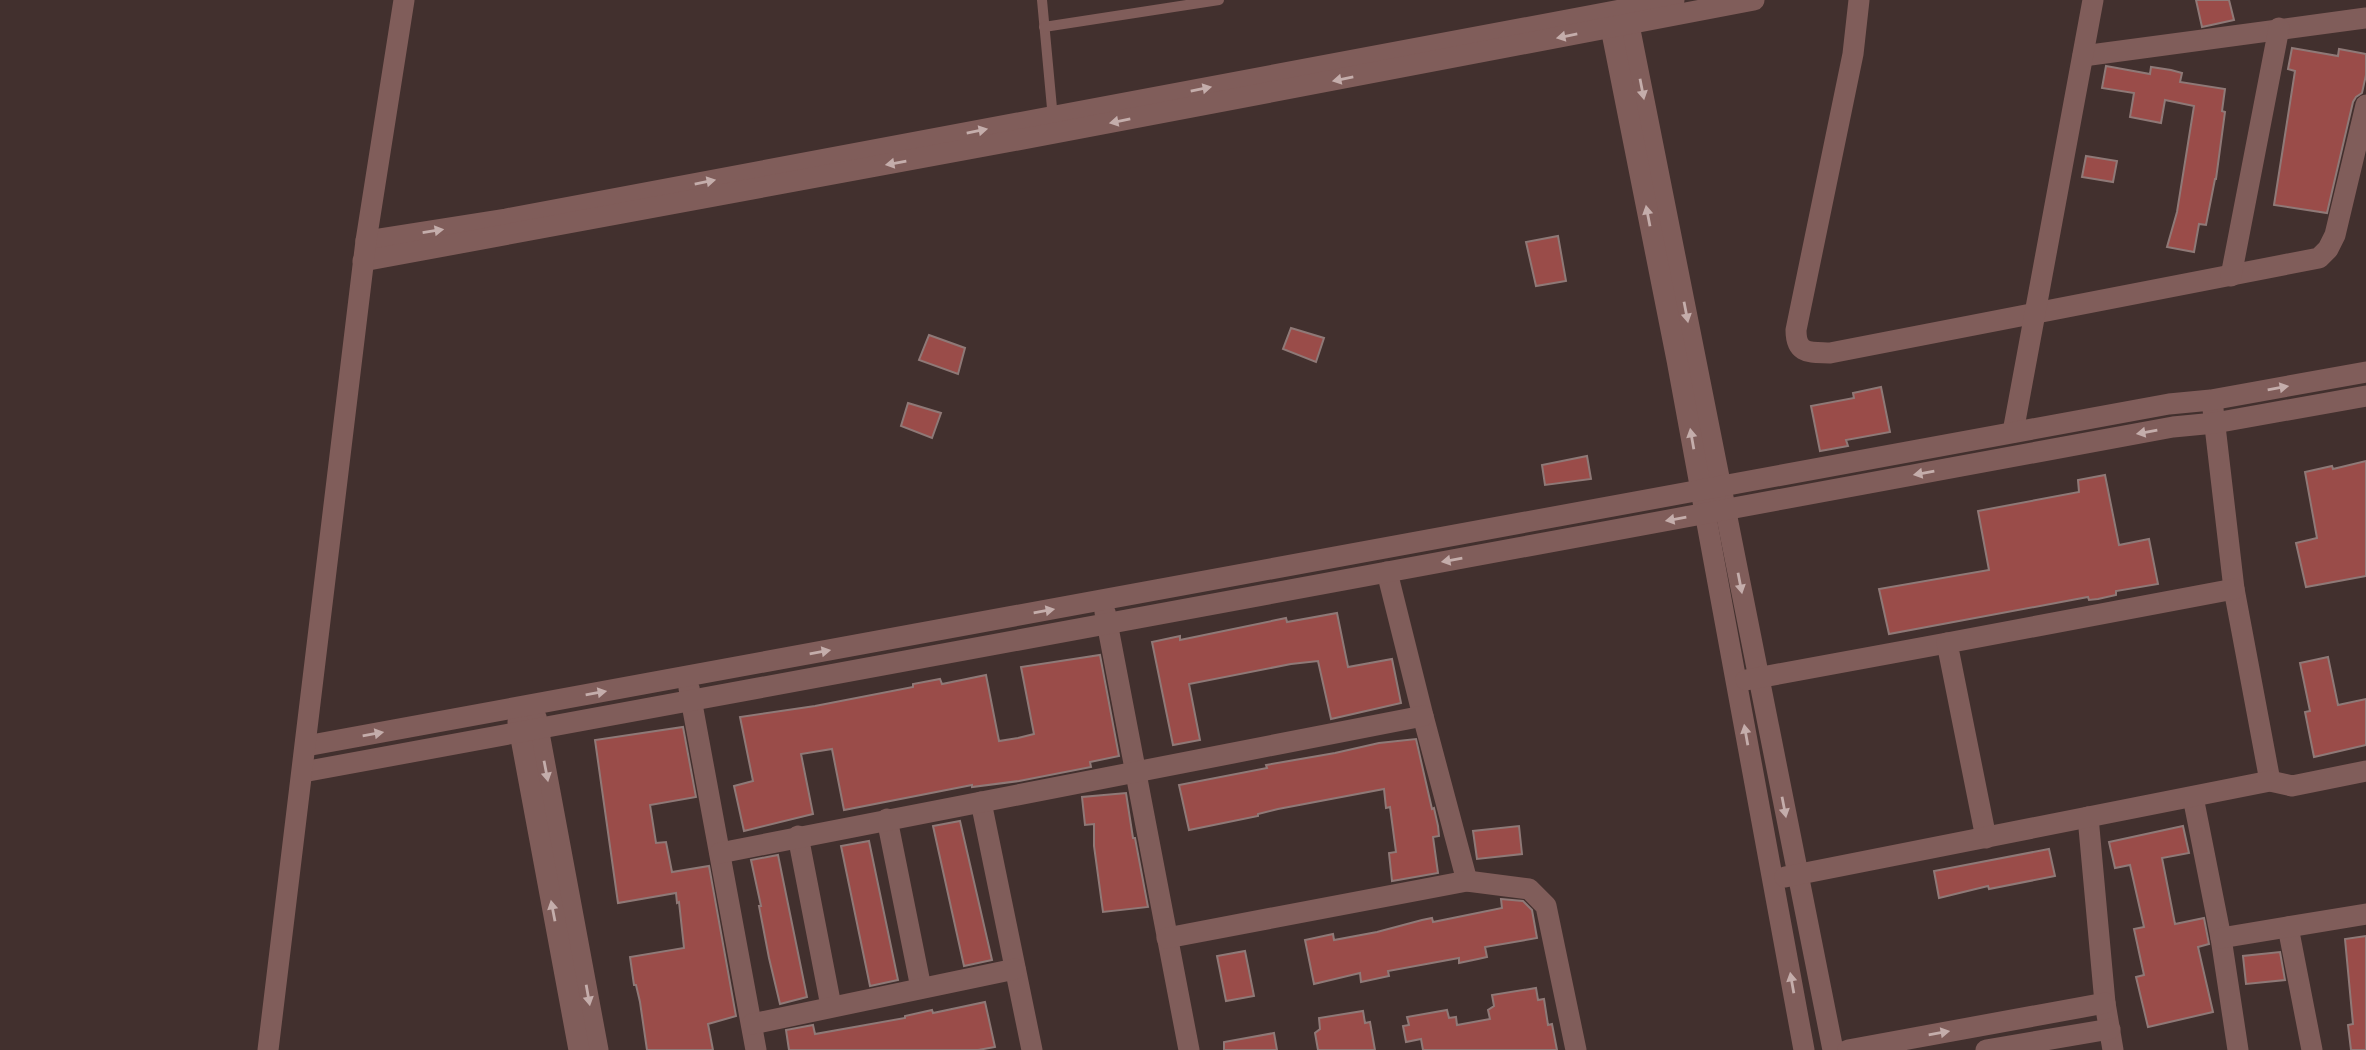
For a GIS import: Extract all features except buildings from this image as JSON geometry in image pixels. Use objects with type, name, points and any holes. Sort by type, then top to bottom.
[{"type":"street","points":[[268,1050],[365,251],[404,0]]},
{"type":"street","points":[[365,251],[1054,125],[1674,0]]},
{"type":"street","points":[[1619,12],[1754,0]]},
{"type":"street","points":[[1859,0],[1853,54],[1796,330],[1796,342],[1802,349],[1810,352],[1830,353],[2319,258],[2328,249],[2335,235],[2366,105]]},
{"type":"street","points":[[2013,432],[2093,0]]},
{"type":"street","points":[[1619,12],[1711,488],[1737,682],[1804,1050]]},
{"type":"street","points":[[2083,56],[2366,18]]},
{"type":"street","points":[[2231,276],[2278,28]]},
{"type":"street","points":[[306,746],[2013,432],[2366,372]]},
{"type":"street","points":[[303,772],[2173,427],[2215,423],[2366,396]]},
{"type":"street","points":[[2211,400],[2234,589],[2270,781]]},
{"type":"street","points":[[1715,512],[1759,678],[1833,1050]]},
{"type":"street","points":[[1481,530],[1484,554]]},
{"type":"street","points":[[1387,572],[1467,881]]},
{"type":"street","points":[[1737,682],[2234,589]]},
{"type":"street","points":[[1103,600],[1189,1050]]},
{"type":"street","points":[[1947,643],[1986,838]]},
{"type":"street","points":[[687,676],[756,1050]]},
{"type":"street","points":[[524,706],[598,1050]]},
{"type":"street","points":[[720,853],[1423,716]]},
{"type":"street","points":[[529,731],[579,1050]]},
{"type":"street","points":[[1773,880],[2270,781],[2292,786],[2366,771]]},
{"type":"street","points":[[2193,797],[2221,938],[2238,1050]]},
{"type":"street","points":[[981,802],[1032,1050]]},
{"type":"street","points":[[1986,1050],[2112,1040],[2105,1003],[2088,817]]},
{"type":"street","points":[[887,819],[921,988]]},
{"type":"street","points":[[798,836],[831,1006]]},
{"type":"street","points":[[1167,938],[1467,881],[1529,889],[1546,906],[1576,1050]]},
{"type":"street","points":[[2221,938],[2366,914]]},
{"type":"street","points":[[2288,927],[2312,1050]]},
{"type":"street","points":[[752,1024],[1015,969]]},
{"type":"street","points":[[1848,1050],[2105,1003]]},
{"type":"street","points":[[2074,1009],[2080,1041]]},
{"type":"lane","points":[[1042,0],[1054,125]]},
{"type":"lane","points":[[1044,27],[1219,0]]}]
